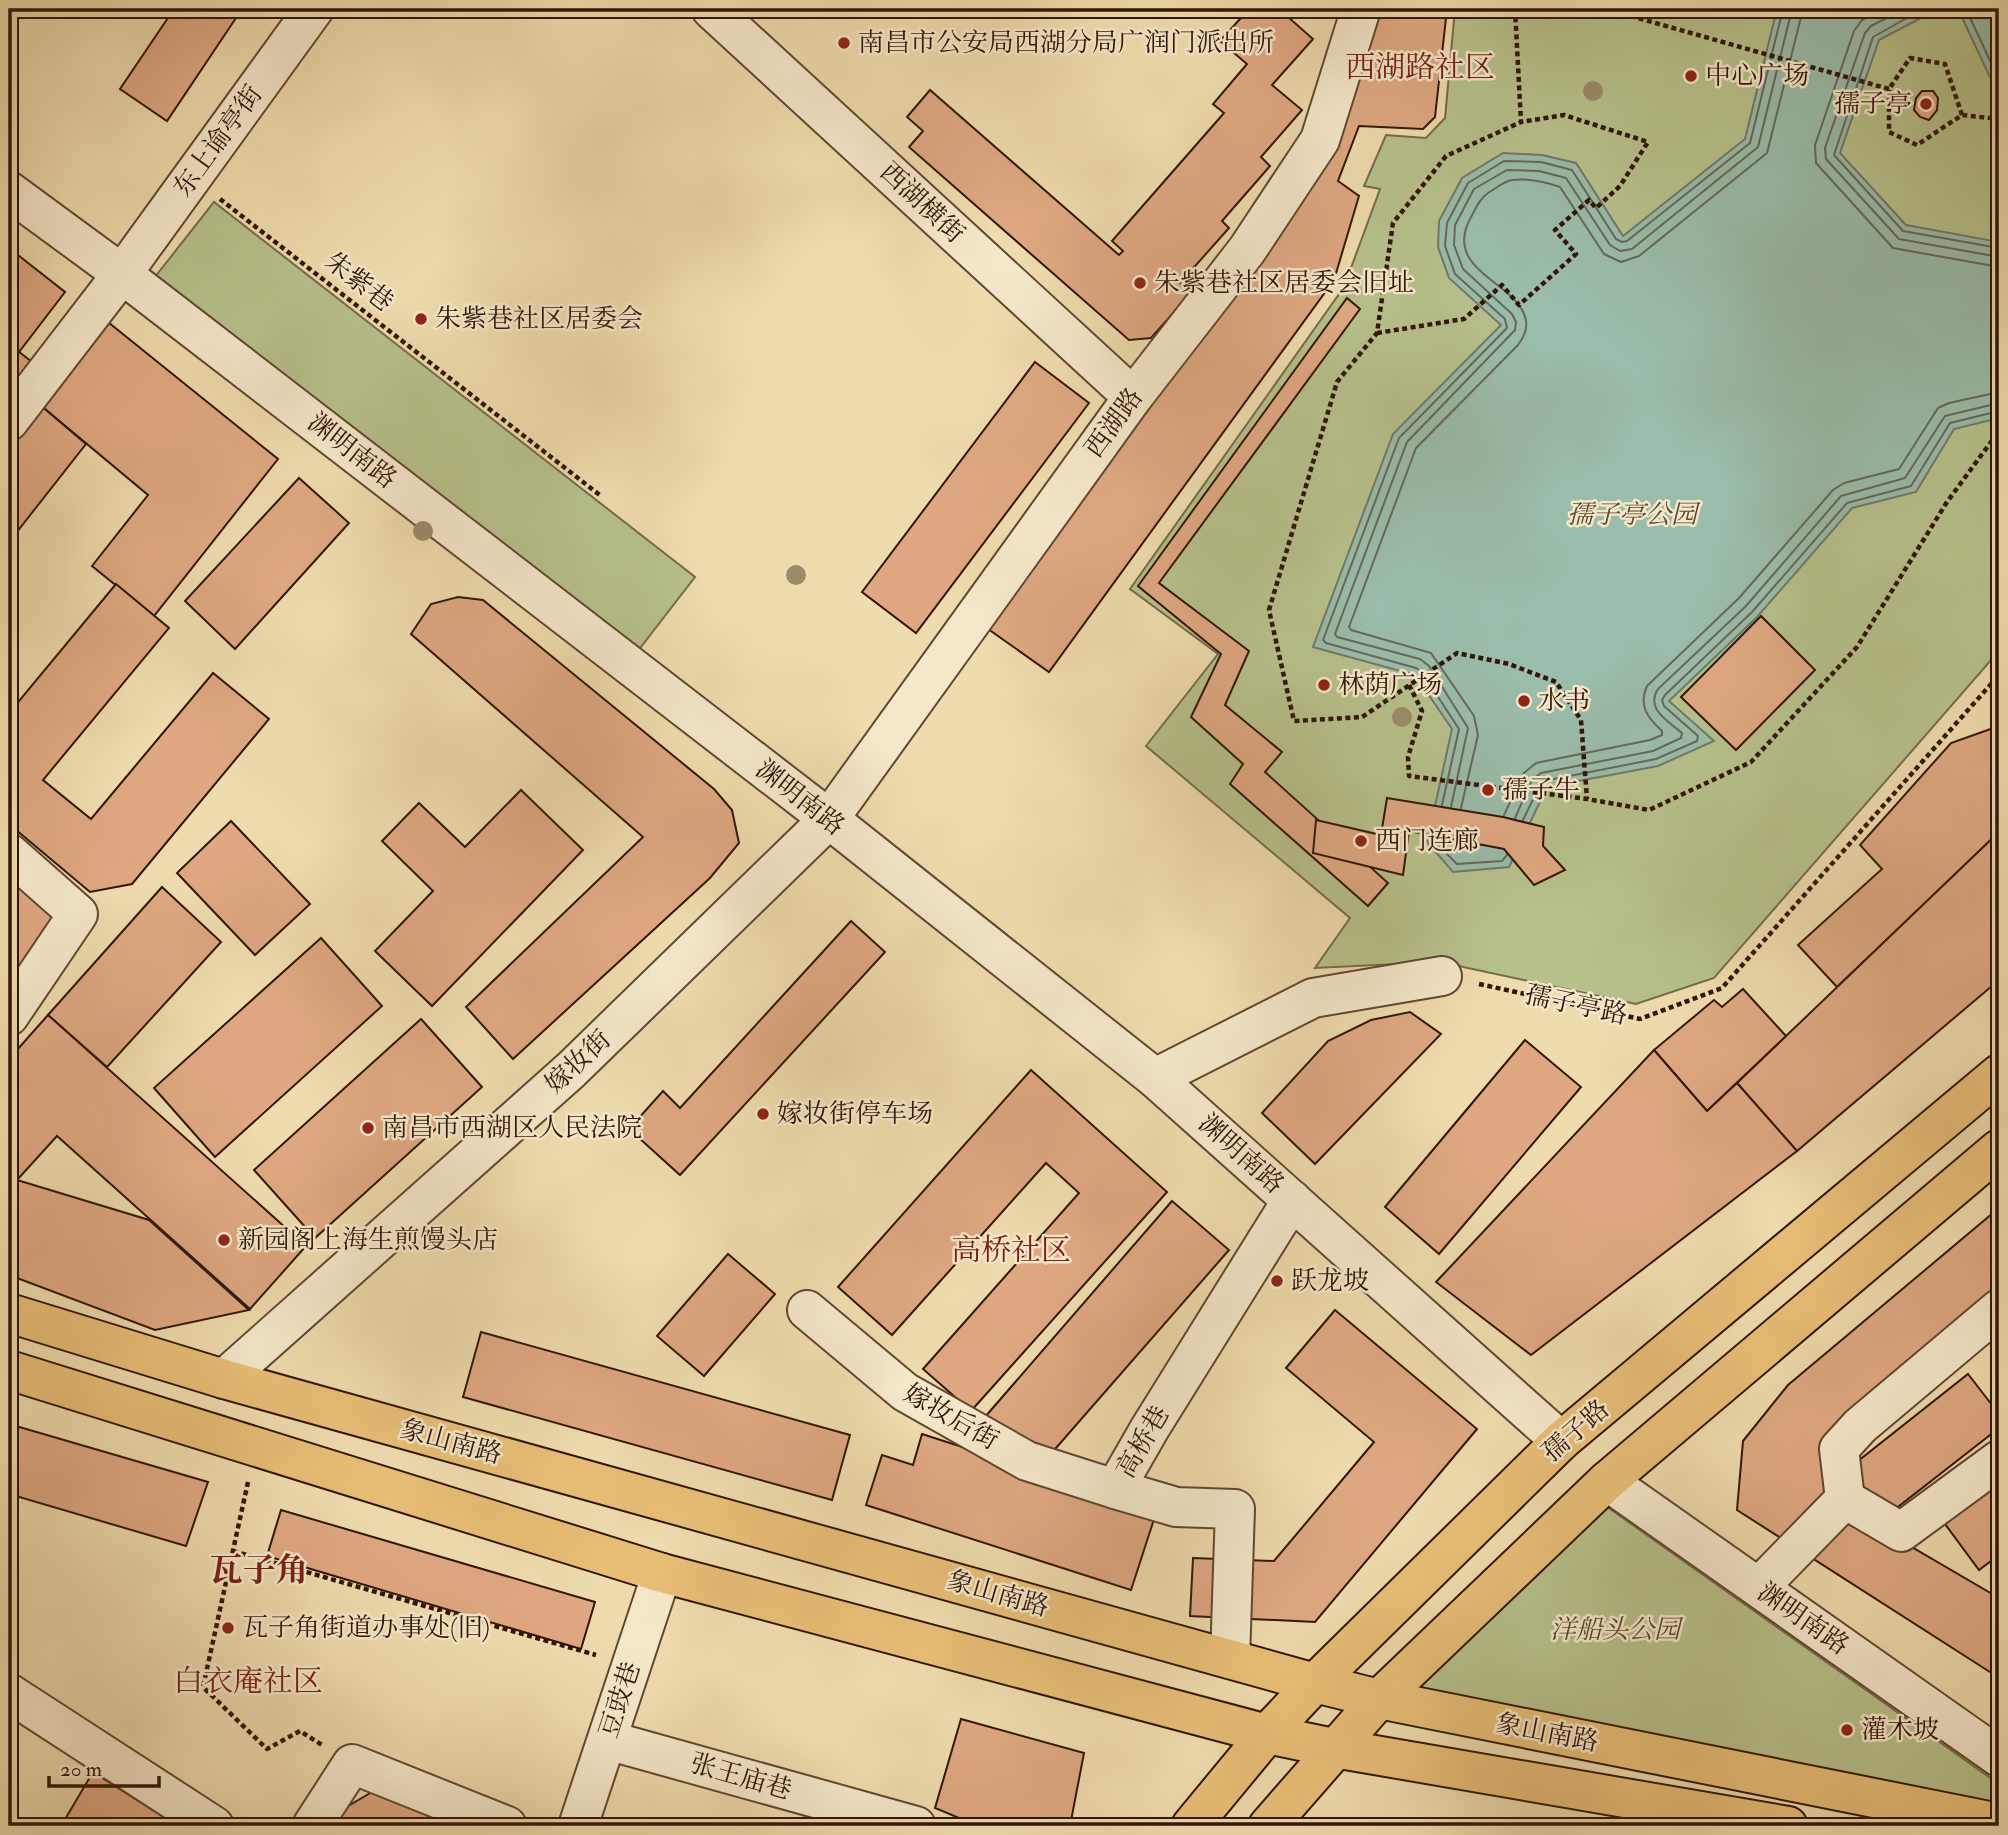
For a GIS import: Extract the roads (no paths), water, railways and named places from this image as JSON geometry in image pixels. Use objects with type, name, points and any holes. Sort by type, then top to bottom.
[{"type":"main road","name":"孺子路","points":[[1191,1826],[1315,1683],[1562,1441],[1999,1074]]},
{"type":"main road","points":[[1268,1826],[1379,1699],[1607,1480],[1999,1149]]},
{"type":"main road","name":"象山南路","points":[[9,1313],[224,1379],[1315,1683],[1379,1699],[1999,1823]]},
{"type":"main road","name":"象山南路","points":[[9,1370],[662,1573],[1268,1734],[1334,1748],[1788,1826]]},
{"type":"street","name":"东上谕亭街","points":[[9,421],[122,274],[314,9]]},
{"type":"street","name":"西湖横街","points":[[711,9],[1133,397]]},
{"type":"street","name":"西湖路","points":[[829,820],[1133,397],[1247,250],[1320,141],[1361,9]]},
{"type":"street","name":"渊明南路","points":[[9,191],[122,274],[829,820],[1155,1078],[1562,1441]]},
{"type":"street","name":"嫁妆街","points":[[224,1379],[571,1070],[829,820]]},
{"type":"street","points":[[9,853],[78,914],[9,1016]]},
{"type":"street","points":[[1155,1078],[1313,998],[1442,976]]},
{"type":"street","name":"高桥巷","points":[[1230,1659],[1235,1509],[1176,1507],[1115,1489],[1292,1200]]},
{"type":"street","points":[[1845,1499],[1839,1449],[1860,1426],[1999,1309]]},
{"type":"street","name":"嫁妆后街","points":[[807,1310],[905,1392],[1027,1461],[1115,1489]]},
{"type":"street","points":[[1845,1499],[1901,1532],[1999,1460]]},
{"type":"street","name":"渊明南路","points":[[1607,1480],[1999,1757]]},
{"type":"street","points":[[1759,1587],[1845,1499]]},
{"type":"street","name":"豆豉巷","points":[[578,1826],[662,1573]]},
{"type":"street","points":[[9,1693],[214,1826]]},
{"type":"street","name":"张王庙巷","points":[[607,1740],[916,1826]]},
{"type":"street","points":[[312,1826],[352,1764],[507,1826]]},
{"type":"water","points":[[1777,9],[1938,9],[1879,40],[1840,153],[1906,225],[1999,242],[1999,418],[1954,429],[1916,492],[1852,508],[1757,617],[1669,701],[1714,741],[1658,766],[1547,787],[1509,867],[1453,872],[1427,842],[1452,729],[1415,675],[1313,647],[1393,434],[1501,325],[1449,278],[1438,247],[1439,221],[1462,178],[1503,153],[1542,155],[1576,163],[1623,236],[1745,139]]},
{"type":"water","points":[[1958,9],[1999,9],[1999,84],[1996,90]]},
{"type":"place","name":"南昌市公安局西湖分局广润门派出所","points":[[844,43]]},
{"type":"place","name":"中心广场","points":[[1691,76]]},
{"type":"place","name":"孺子亭","points":[[1926,104]]},
{"type":"place","name":"朱紫巷社区居委会旧址","points":[[1140,283]]},
{"type":"place","name":"朱紫巷社区居委会","points":[[421,319]]},
{"type":"place","name":"林荫广场","points":[[1324,685]]},
{"type":"place","name":"水书","points":[[1524,701]]},
{"type":"place","name":"孺子牛","points":[[1488,790]]},
{"type":"place","name":"西门连廊","points":[[1361,841]]},
{"type":"place","name":"嫁妆街停车场","points":[[763,1114]]},
{"type":"place","name":"南昌市西湖区人民法院","points":[[368,1128]]},
{"type":"place","name":"新园阁上海生煎馒头店","points":[[224,1240]]},
{"type":"place","name":"跃龙坡","points":[[1277,1281]]},
{"type":"place","name":"瓦子角街道办事处(旧)","points":[[228,1628]]},
{"type":"place","name":"灌木坡","points":[[1847,1730]]},
{"type":"district","name":"西湖路社区","points":[[1420,67]]},
{"type":"district","name":"高桥社区","points":[[1011,1250]]},
{"type":"district","name":"瓦子角","points":[[259,1570]]},
{"type":"district","name":"白衣庵社区","points":[[248,1681]]},
{"type":"park label","name":"孺子亭公园","points":[[1632,515]]},
{"type":"park label","name":"洋船头公园","points":[[1615,1630]]}]
